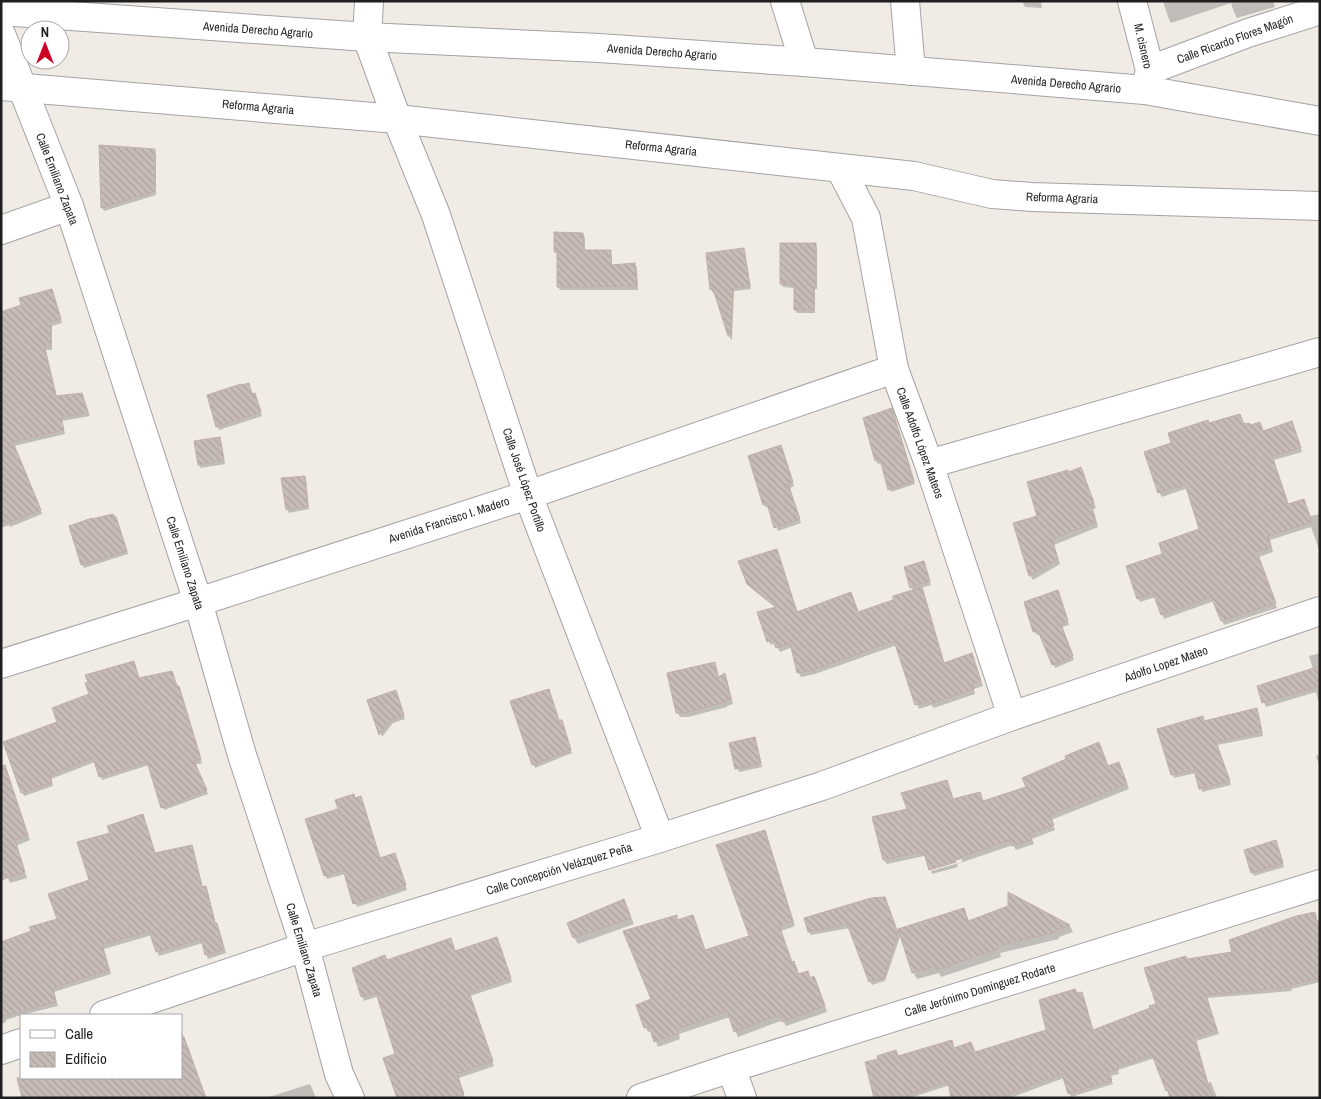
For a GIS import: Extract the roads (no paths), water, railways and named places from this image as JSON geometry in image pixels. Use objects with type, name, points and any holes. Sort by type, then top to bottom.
[{"type":"street","points":[[367,37],[369,1]]},
{"type":"street","points":[[785,1],[804,62]]},
{"type":"street","points":[[905,1],[911,71]]},
{"type":"street","name":"M. cisnero","points":[[1132,1],[1148,80]]},
{"type":"street","name":"Calle Ricardo Flores Magón","points":[[1148,80],[1248,33],[1316,7]]},
{"type":"street","name":"Avenida Derecho Agrario","points":[[1,11],[367,37],[599,48],[911,71],[1148,80],[1320,121]]},
{"type":"street","name":"Calle Emiliano Zapata","points":[[1,34],[11,87],[69,206],[198,602],[242,755],[305,947],[339,1074],[350,1098]]},
{"type":"street","name":"Calle José López Portillo","points":[[367,37],[397,119],[436,215],[528,495],[660,838]]},
{"type":"street","name":"Reforma Agraria","points":[[11,87],[397,119],[914,176],[992,194],[1032,197],[1320,206]]},
{"type":"street","name":"Calle Adolfo López Mateos","points":[[840,168],[866,218],[894,369],[929,464],[1012,716]]},
{"type":"street","points":[[1,230],[69,206]]},
{"type":"street","points":[[929,464],[1320,352]]},
{"type":"street","name":"Avenida Francisco I. Madero","points":[[1,664],[528,495],[894,369]]},
{"type":"street","name":"Adolfo Lopez Mateo","points":[[1012,716],[1320,611]]},
{"type":"street","name":"Calle Concepción Velázquez Peña","points":[[107,1014],[305,947],[822,786],[1012,716]]},
{"type":"street","name":"Calle Jerónimo Domínguez Rodarte","points":[[641,1098],[731,1068],[1320,884]]},
{"type":"street","points":[[1,1050],[20,1043]]},
{"type":"street","points":[[731,1068],[742,1098]]}]
